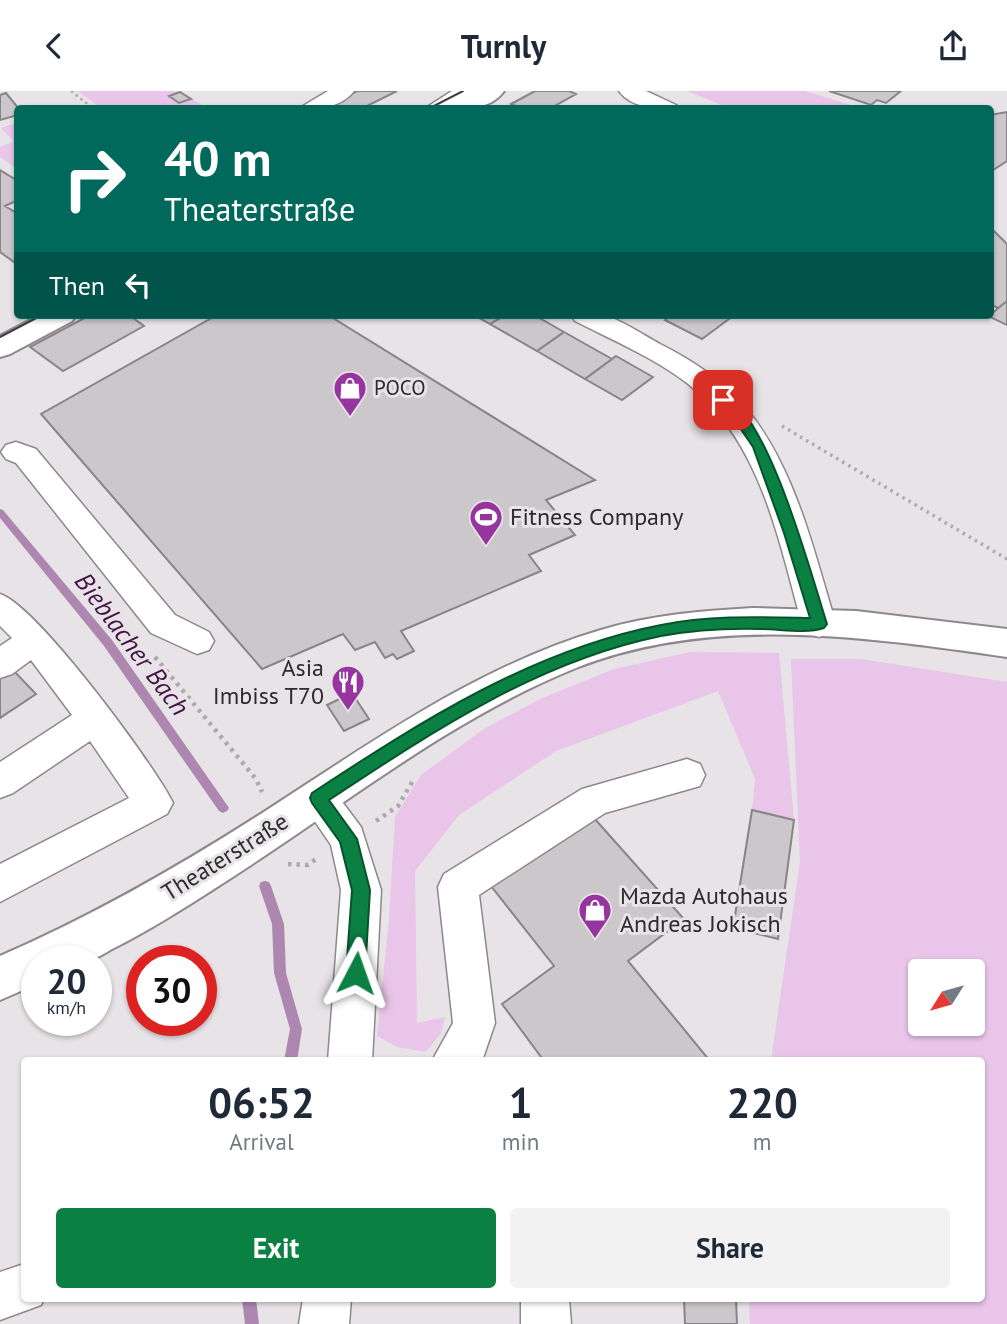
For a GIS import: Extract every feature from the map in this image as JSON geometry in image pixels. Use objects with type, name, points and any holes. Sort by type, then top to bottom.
[{"type":"main road","points":[[467,105],[493,91]]},
{"type":"main road","points":[[0,348],[54,319]]},
{"type":"main road","name":"Theaterstraße","points":[[72,945],[145,908],[430,725],[499,688],[602,644],[662,630],[724,622],[903,629],[1007,643]]},
{"type":"main road","name":"Theaterstraße","points":[[0,978],[21,969]]},
{"type":"street","points":[[316,105],[344,91]]},
{"type":"street","points":[[442,105],[468,91]]},
{"type":"street","points":[[629,91],[660,105]]},
{"type":"street","points":[[591,319],[696,377],[734,410],[759,447],[791,533],[819,624]]},
{"type":"street","points":[[16,452],[26,456],[163,624],[197,641]]},
{"type":"street","points":[[0,606],[35,640],[154,803],[0,884]]},
{"type":"street","points":[[0,664],[35,640]]},
{"type":"street","points":[[0,782],[95,719]]},
{"type":"street","points":[[457,1057],[466,1047],[474,1023],[458,887],[595,800],[687,775]]},
{"type":"street","points":[[318,798],[348,839],[361,890],[350,1057]]},
{"type":"street","points":[[0,1296],[21,1289]]},
{"type":"street","points":[[324,1324],[327,1302]]},
{"type":"street","points":[[545,1302],[546,1324]]},
{"type":"path","points":[[71,91],[89,105]]},
{"type":"path","points":[[774,421],[1007,559]]},
{"type":"path","points":[[149,649],[256,779],[262,791],[258,799]]},
{"type":"path","points":[[282,865],[308,865],[398,806],[417,775]]},
{"type":"shaded area","points":[[78,91],[181,91],[202,105],[97,105]]},
{"type":"shaded area","points":[[687,91],[805,91],[851,105],[722,105]]},
{"type":"shaded area","points":[[14,124],[14,141],[1,128]]},
{"type":"shaded area","points":[[14,141],[14,167],[0,157],[0,147]]},
{"type":"shaded area","points":[[690,652],[779,653],[794,820],[752,810],[755,779],[718,691],[556,751],[459,815],[415,871],[417,1023],[445,1017],[441,1033],[426,1052],[397,1047],[377,1036],[389,920],[395,817],[421,775],[484,729],[540,699],[614,669]]},
{"type":"shaded area","points":[[791,659],[861,659],[1007,682],[1007,1324],[750,1324],[749,1302],[985,1302],[985,1057],[771,1057],[800,862]]},
{"type":"building","points":[[357,91],[397,91],[369,105],[329,105]]},
{"type":"building","points":[[535,91],[569,91],[576,94],[556,105],[511,104]]},
{"type":"building","points":[[829,91],[901,91],[886,103],[877,100],[871,105]]},
{"type":"building","points":[[180,92],[191,99],[179,103],[169,96]]},
{"type":"building","points":[[6,93],[16,105],[14,116],[0,120],[0,95]]},
{"type":"building","points":[[1007,112],[1007,161],[994,169],[994,114]]},
{"type":"building","points":[[0,170],[14,179],[14,202],[5,206],[14,212],[14,262],[0,252]]},
{"type":"building","points":[[994,231],[1007,244],[1007,301],[998,308],[994,306]]},
{"type":"building","points":[[1007,301],[1007,325],[994,319],[994,312]]},
{"type":"building","points":[[82,319],[134,319],[144,326],[63,371],[30,347]]},
{"type":"building","points":[[210,319],[334,319],[595,480],[546,500],[575,535],[529,555],[541,571],[401,631],[414,651],[397,659],[393,654],[385,658],[375,642],[355,650],[343,634],[262,669],[41,414]]},
{"type":"building","points":[[481,319],[498,319],[490,324]]},
{"type":"building","points":[[498,319],[541,319],[564,332],[537,351],[490,324]]},
{"type":"building","points":[[666,319],[729,319],[702,339]]},
{"type":"building","points":[[564,332],[612,359],[585,379],[537,351]]},
{"type":"building","points":[[616,356],[653,377],[622,400],[585,379]]},
{"type":"building","points":[[11,668],[36,694],[0,718],[0,675]]},
{"type":"building","name":"Asia Imbiss T70","points":[[352,693],[369,719],[344,731],[327,705]]},
{"type":"building","points":[[752,810],[794,820],[778,939],[733,928]]},
{"type":"building","name":"Mazda Autohaus Andreas Jokisch","points":[[594,818],[684,919],[628,961],[707,1057],[541,1057],[502,1004],[554,966],[491,886]]},
{"type":"building","points":[[684,1302],[736,1302],[737,1324],[685,1324]]},
{"type":"waterway","name":"Bieblacher Bach","points":[[0,512],[108,643],[223,808]]},
{"type":"waterway","name":"Bieblacher Bach","points":[[265,886],[278,924],[280,973],[296,1029],[291,1057]]},
{"type":"waterway","name":"Bieblacher Bach","points":[[249,1302],[252,1324]]},
{"type":"tram line","points":[[436,105],[463,91]]},
{"type":"tram line","points":[[0,337],[34,319]]},
{"type":"place","name":"POCO","points":[[350,418]]},
{"type":"place","name":"Fitness Company","points":[[486,547]]},
{"type":"place","name":"Asia Imbiss T70","points":[[348,712]]},
{"type":"place","name":"Mazda Autohaus Andreas Jokisch","points":[[595,940]]},
{"type":"route","points":[[356,973],[361,890],[348,839],[318,798],[430,725],[499,688],[602,644],[662,630],[724,622],[819,624],[791,533],[759,447],[734,410],[723,400]]}]
